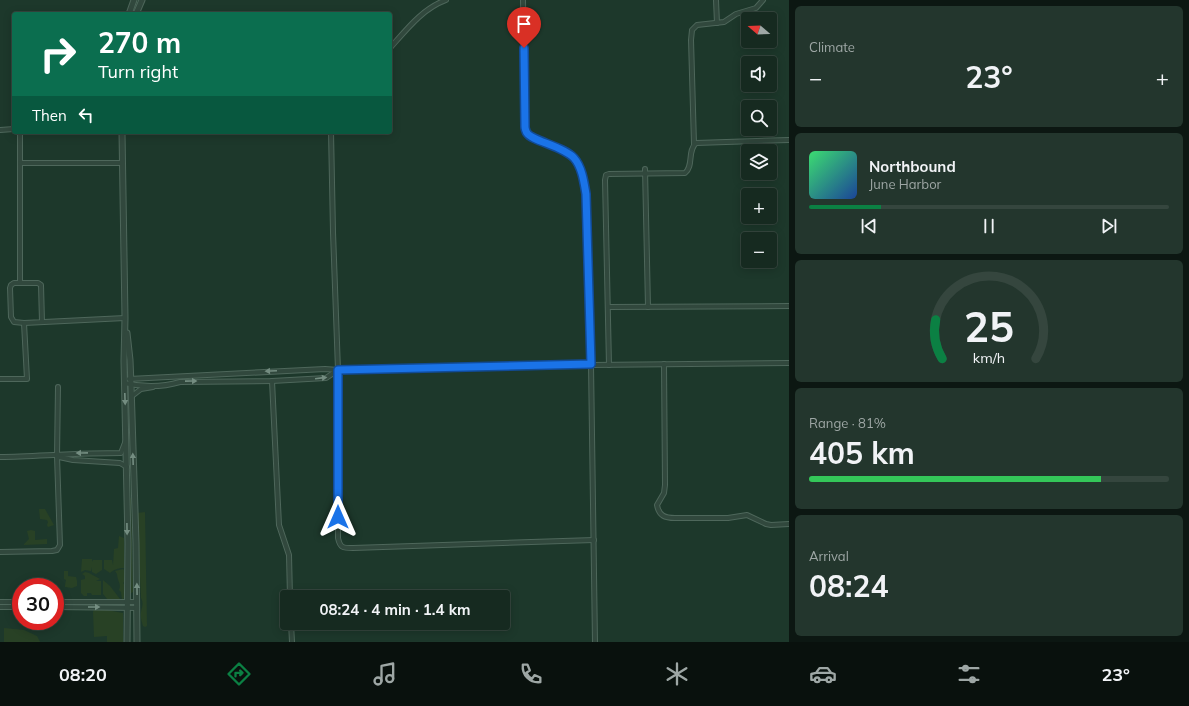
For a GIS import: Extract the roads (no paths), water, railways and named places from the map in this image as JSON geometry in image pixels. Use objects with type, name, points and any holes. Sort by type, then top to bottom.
[{"type":"street","points":[[130,12],[134,0]]},
{"type":"street","points":[[137,12],[142,0]]},
{"type":"street","points":[[392,46],[418,17],[431,7],[446,0]]},
{"type":"street","points":[[524,0],[526,132],[531,137],[563,150],[574,157],[580,170],[586,194],[591,364],[595,642]]},
{"type":"street","points":[[716,0],[717,23]]},
{"type":"street","points":[[609,365],[605,177],[609,174],[687,172],[690,165],[691,149],[694,144],[691,33],[697,25],[724,22],[736,14],[756,8],[763,0]]},
{"type":"street","points":[[0,130],[12,129]]},
{"type":"street","points":[[20,134],[20,283]]},
{"type":"street","points":[[122,134],[125,318],[124,381],[127,467],[127,642]]},
{"type":"street","points":[[331,134],[338,370],[339,544],[341,546],[353,548],[594,540]]},
{"type":"street","points":[[694,144],[700,142],[789,140]]},
{"type":"street","points":[[20,163],[122,163]]},
{"type":"street","points":[[645,172],[648,307]]},
{"type":"street","points":[[42,322],[41,286],[38,283],[20,283],[11,285],[11,317],[14,322],[24,323],[125,318]]},
{"type":"street","points":[[608,307],[789,306]]},
{"type":"street","points":[[125,318],[130,360],[132,396],[137,642]]},
{"type":"street","points":[[0,379],[27,379],[24,323]]},
{"type":"street","points":[[131,382],[310,369],[338,370],[591,364],[789,363]]},
{"type":"street","points":[[664,364],[665,485],[664,493],[657,503],[659,512],[668,518],[728,518],[747,515],[766,524],[789,524]]},
{"type":"street","points":[[132,396],[140,389],[180,382],[272,381],[326,378],[338,370]]},
{"type":"street","points":[[124,381],[170,384]]},
{"type":"street","points":[[272,381],[279,525],[289,555],[290,590]]},
{"type":"street","points":[[0,552],[52,551],[57,550],[60,545],[57,456],[58,387]]},
{"type":"street","points":[[0,457],[121,453],[126,440]]},
{"type":"street","points":[[57,456],[73,460],[120,463],[127,467]]},
{"type":"street","points":[[0,602],[12,602]]},
{"type":"street","points":[[64,602],[127,605]]},
{"type":"street","points":[[64,607],[137,605]]},
{"type":"street","points":[[0,607],[12,607]]},
{"type":"street","points":[[291,630],[292,642]]}]
